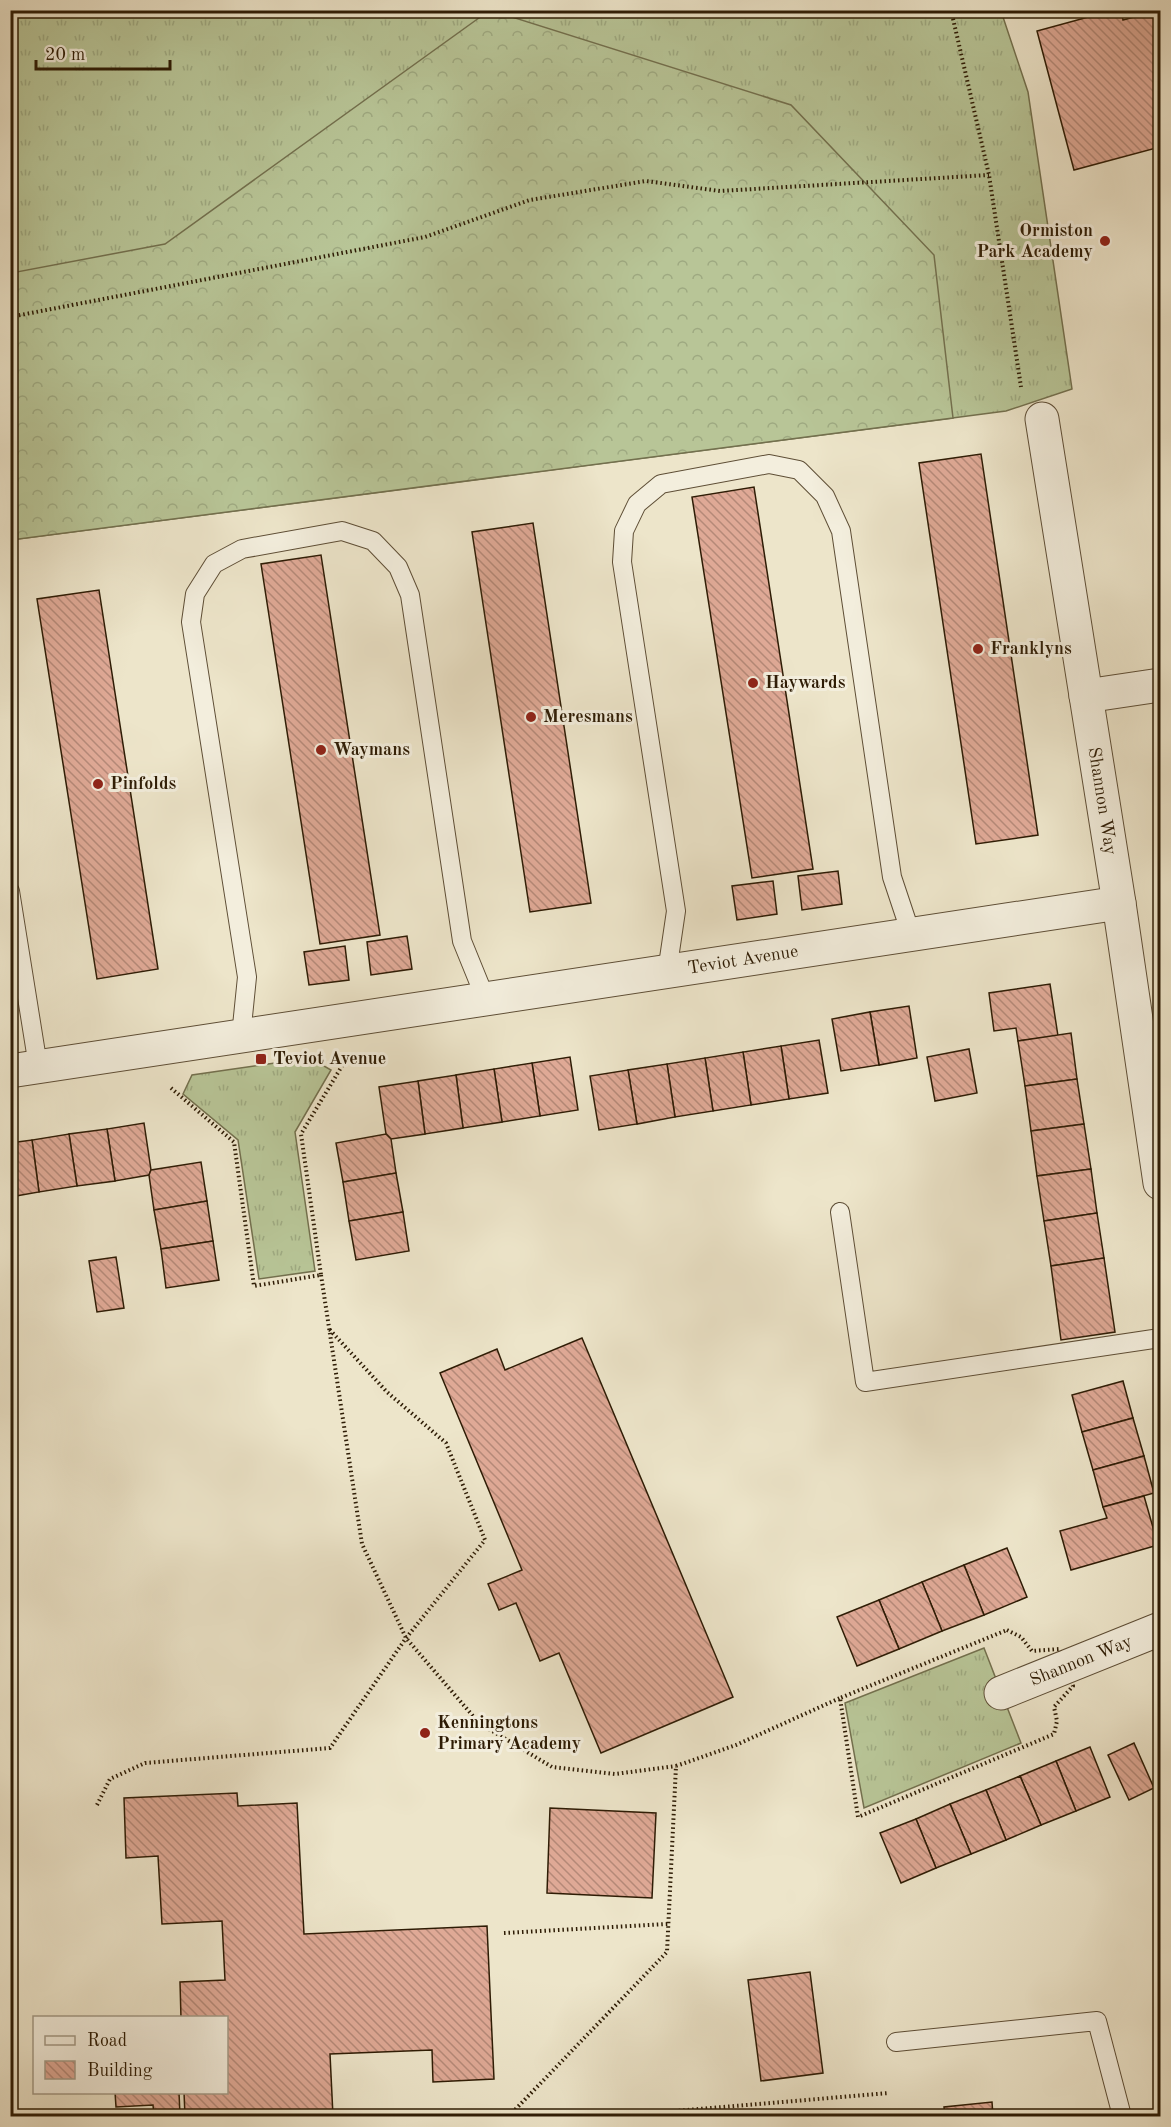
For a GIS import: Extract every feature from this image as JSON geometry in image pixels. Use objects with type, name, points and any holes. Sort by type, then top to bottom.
[{"type":"street","name":"Shannon Way","points":[[1042,419],[1161,1183]]},
{"type":"street","points":[[1086,696],[1161,685]]},
{"type":"street","name":"Teviot Avenue","points":[[24,1068],[1119,903]]},
{"type":"street","name":"Shannon Way","points":[[1001,1693],[1161,1629]]},
{"type":"lane","points":[[667,972],[676,911],[622,562],[624,531],[637,504],[661,484],[769,464],[799,470],[825,496],[841,531],[892,877],[912,934]]},
{"type":"lane","points":[[241,1036],[247,977],[191,622],[195,594],[214,564],[242,549],[342,531],[373,541],[398,567],[410,595],[462,941],[486,1000]]},
{"type":"lane","points":[[10,891],[24,1068]]},
{"type":"lane","points":[[840,1212],[865,1383],[1161,1338]]},
{"type":"lane","points":[[896,2042],[1097,2021],[1122,2116]]},
{"type":"path","points":[[951,10],[989,175],[1021,389],[1042,419]]},
{"type":"path","points":[[10,317],[425,237],[530,200],[646,181],[720,191],[989,175]]},
{"type":"path","points":[[372,1017],[301,1134],[363,1544],[406,1638],[479,1723],[552,1767],[615,1774],[676,1766],[736,1745],[840,1698],[1007,1630],[1020,1637],[1032,1651],[1059,1649],[1073,1686],[1054,1707],[1057,1721],[1054,1734],[858,1817],[840,1698]]},
{"type":"path","points":[[129,1053],[234,1142],[254,1286],[321,1275]]},
{"type":"path","points":[[97,1805],[110,1779],[145,1763],[330,1748],[406,1638],[485,1540],[446,1443],[387,1392],[329,1329]]},
{"type":"path","points":[[509,2116],[667,1952],[676,1766]]},
{"type":"path","points":[[504,1933],[668,1924]]},
{"type":"path","points":[[616,2116],[889,2093]]},
{"type":"green space","points":[[490,10],[791,105],[934,255],[953,418],[11,540],[11,273],[165,244]]},
{"type":"green space","points":[[10,11],[1001,11],[1028,92],[1072,389],[1006,411],[11,540]]},
{"type":"green space","points":[[310,1058],[331,1070],[295,1132],[315,1271],[259,1279],[238,1140],[183,1094],[192,1075]]},
{"type":"green space","points":[[984,1648],[1021,1743],[864,1808],[845,1703]]},
{"type":"building","points":[[1121,10],[1123,20],[1160,10],[1160,147],[1074,170],[1037,31]]},
{"type":"building","name":"Franklyns","points":[[981,454],[1038,835],[976,844],[919,463]]},
{"type":"building","name":"Haywards","points":[[754,487],[813,869],[752,878],[692,497]]},
{"type":"building","name":"Meresmans","points":[[533,523],[591,903],[530,912],[472,532]]},
{"type":"building","name":"Waymans","points":[[321,555],[380,935],[320,944],[261,564]]},
{"type":"building","name":"Pinfolds","points":[[99,590],[158,969],[97,979],[37,599]]},
{"type":"building","points":[[838,871],[842,904],[802,910],[798,876]]},
{"type":"building","points":[[773,881],[777,914],[737,920],[732,886]]},
{"type":"building","points":[[407,936],[412,969],[371,975],[367,942]]},
{"type":"building","points":[[345,946],[349,980],[309,985],[304,952]]},
{"type":"building","points":[[1050,984],[1058,1036],[1018,1041],[1016,1028],[994,1031],[989,993]]},
{"type":"building","points":[[909,1006],[917,1058],[879,1065],[870,1012]]},
{"type":"building","points":[[870,1012],[879,1065],[841,1071],[832,1019]]},
{"type":"building","points":[[1071,1033],[1077,1079],[1025,1086],[1018,1041]]},
{"type":"building","points":[[819,1040],[828,1093],[789,1099],[781,1046]]},
{"type":"building","points":[[781,1046],[789,1099],[751,1105],[743,1052]]},
{"type":"building","points":[[969,1049],[977,1093],[935,1101],[927,1057]]},
{"type":"building","points":[[743,1052],[751,1105],[713,1111],[705,1058]]},
{"type":"building","points":[[570,1057],[578,1110],[540,1116],[532,1063]]},
{"type":"building","points":[[705,1058],[713,1111],[675,1117],[667,1064]]},
{"type":"building","points":[[532,1063],[540,1116],[502,1122],[494,1069]]},
{"type":"building","points":[[667,1064],[675,1117],[637,1124],[628,1070]]},
{"type":"building","points":[[494,1069],[502,1122],[463,1128],[456,1075]]},
{"type":"building","points":[[628,1070],[637,1124],[599,1130],[590,1076]]},
{"type":"building","points":[[456,1075],[463,1128],[425,1134],[418,1081]]},
{"type":"building","points":[[1077,1079],[1084,1124],[1031,1131],[1025,1086]]},
{"type":"building","points":[[418,1081],[425,1134],[391,1139],[386,1134],[379,1087]]},
{"type":"building","points":[[144,1123],[151,1170],[149,1175],[115,1181],[107,1129]]},
{"type":"building","points":[[1084,1124],[1091,1169],[1037,1176],[1031,1131]]},
{"type":"building","points":[[107,1129],[115,1181],[77,1186],[69,1134]]},
{"type":"building","points":[[69,1134],[77,1186],[39,1192],[32,1140]]},
{"type":"building","points":[[386,1134],[391,1139],[396,1173],[343,1182],[336,1143]]},
{"type":"building","points":[[32,1140],[39,1192],[10,1197],[10,1143]]},
{"type":"building","points":[[201,1162],[207,1201],[154,1210],[149,1175],[151,1170]]},
{"type":"building","points":[[1091,1169],[1097,1213],[1044,1221],[1037,1176]]},
{"type":"building","points":[[396,1173],[403,1212],[349,1221],[343,1182]]},
{"type":"building","points":[[207,1201],[213,1241],[161,1249],[154,1210]]},
{"type":"building","points":[[403,1212],[409,1251],[356,1260],[349,1221]]},
{"type":"building","points":[[1097,1213],[1104,1258],[1051,1266],[1044,1221]]},
{"type":"building","points":[[213,1241],[219,1280],[166,1288],[161,1249]]},
{"type":"building","points":[[116,1257],[124,1308],[97,1312],[89,1261]]},
{"type":"building","points":[[1104,1258],[1115,1332],[1061,1340],[1051,1266]]},
{"type":"building","points":[[582,1338],[733,1697],[601,1753],[559,1653],[540,1661],[516,1603],[499,1610],[488,1584],[522,1570],[440,1373],[497,1349],[505,1370]]},
{"type":"building","points":[[1123,1381],[1133,1418],[1082,1432],[1072,1395]]},
{"type":"building","points":[[1133,1418],[1144,1456],[1093,1470],[1082,1432]]},
{"type":"building","points":[[1144,1456],[1154,1493],[1103,1507],[1093,1470]]},
{"type":"building","points":[[1144,1496],[1158,1545],[1071,1570],[1060,1531],[1107,1518],[1103,1507]]},
{"type":"building","points":[[1007,1548],[1027,1597],[984,1615],[964,1565]]},
{"type":"building","points":[[964,1565],[984,1615],[942,1631],[922,1582]]},
{"type":"building","points":[[922,1582],[942,1631],[899,1649],[879,1600]]},
{"type":"building","points":[[879,1600],[899,1649],[857,1666],[837,1617]]},
{"type":"building","points":[[1134,1743],[1154,1788],[1129,1800],[1108,1755]]},
{"type":"building","points":[[1090,1747],[1110,1797],[1076,1811],[1056,1761]]},
{"type":"building","points":[[1056,1761],[1076,1811],[1041,1825],[1020,1776]]},
{"type":"building","points":[[1020,1776],[1041,1825],[1006,1840],[986,1790]]},
{"type":"building","points":[[986,1790],[1006,1840],[971,1854],[950,1804]]},
{"type":"building","points":[[237,1793],[238,1806],[297,1803],[304,1934],[487,1926],[494,2079],[433,2082],[432,2050],[330,2054],[333,2116],[185,2116],[184,2094],[228,2094],[228,2016],[181,2016],[180,1982],[225,1980],[222,1921],[162,1924],[158,1856],[126,1858],[124,1798]]},
{"type":"building","points":[[950,1804],[971,1854],[936,1868],[916,1819]]},
{"type":"building","points":[[550,1808],[656,1813],[652,1898],[547,1893]]},
{"type":"building","points":[[916,1819],[936,1868],[901,1883],[880,1833]]},
{"type":"building","points":[[810,1972],[823,2073],[761,2081],[748,1980]]},
{"type":"building","points":[[115,2094],[179,2094],[180,2116],[154,2116],[153,2105],[116,2107]]},
{"type":"building","points":[[992,2102],[993,2116],[945,2116],[944,2107]]},
{"type":"place","name":"Ormiston Park Academy","points":[[1105,241]]},
{"type":"place","name":"Franklyns","points":[[978,649]]},
{"type":"place","name":"Haywards","points":[[753,683]]},
{"type":"place","name":"Meresmans","points":[[531,717]]},
{"type":"place","name":"Waymans","points":[[321,750]]},
{"type":"place","name":"Pinfolds","points":[[98,784]]},
{"type":"place","name":"Teviot Avenue","points":[[261,1059]]},
{"type":"place","name":"Kenningtons Primary Academy","points":[[425,1733]]}]
